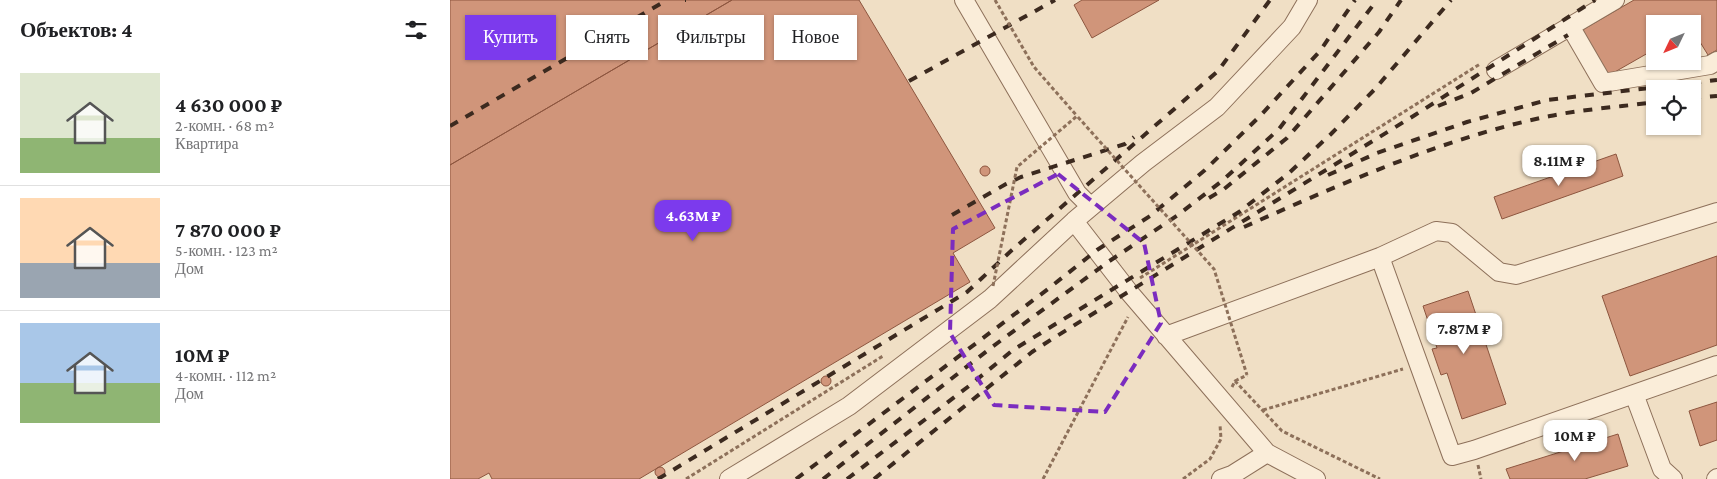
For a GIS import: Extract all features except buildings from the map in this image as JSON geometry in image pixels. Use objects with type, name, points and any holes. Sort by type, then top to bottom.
[{"type":"lane","points":[[964,0],[1078,193],[1091,207]]},
{"type":"lane","points":[[729,479],[849,406],[990,299],[1074,221],[1143,163],[1217,107],[1292,27],[1308,0]]},
{"type":"lane","points":[[1496,70],[1615,0]]},
{"type":"lane","points":[[1570,26],[1603,83],[1710,65],[1717,61]]},
{"type":"lane","points":[[1166,336],[1380,257],[1436,231],[1452,233],[1499,272],[1516,275],[1717,212]]},
{"type":"lane","points":[[1074,221],[1126,288],[1266,453],[1316,479]]},
{"type":"lane","points":[[1380,257],[1452,456],[1716,365]]},
{"type":"lane","points":[[1634,394],[1662,469],[1673,479]]},
{"type":"lane","points":[[1221,479],[1232,475],[1266,453]]},
{"type":"path","points":[[995,0],[1034,67],[1214,268],[1247,375],[1235,381],[1224,404],[1220,420],[1221,439],[1210,459],[1183,479]]},
{"type":"path","points":[[1126,288],[1292,181],[1489,58],[1496,70]]},
{"type":"path","points":[[999,279],[993,286],[1017,167],[1077,116]]},
{"type":"path","points":[[1124,311],[1133,321]]},
{"type":"path","points":[[1043,479],[1128,316]]},
{"type":"path","points":[[686,479],[885,355]]},
{"type":"path","points":[[1263,410],[1420,364]]},
{"type":"path","points":[[1235,381],[1282,431],[1380,479]]},
{"type":"highlighted area","points":[[1058,174],[1144,243],[1161,323],[1105,412],[994,405],[950,333],[953,229]]},
{"type":"railway","points":[[450,126],[667,0]]},
{"type":"railway","points":[[909,81],[1055,0]]},
{"type":"railway","points":[[658,479],[967,292],[1012,250],[1218,71],[1270,0]]},
{"type":"railway","points":[[796,479],[1097,250],[1150,216],[1205,170],[1261,115],[1320,51],[1355,0]]},
{"type":"railway","points":[[823,479],[992,347],[1108,262],[1178,215],[1222,181],[1279,129],[1377,0]]},
{"type":"railway","points":[[1209,198],[1224,189],[1287,138],[1379,32],[1401,0]]},
{"type":"railway","points":[[847,479],[1013,350],[1239,212],[1289,173],[1375,89],[1451,0]]},
{"type":"railway","points":[[874,479],[1032,352],[1415,115],[1595,0]]},
{"type":"railway","points":[[1438,106],[1471,93],[1568,35]]},
{"type":"railway","points":[[1328,175],[1377,153],[1467,122],[1547,100],[1717,80]]},
{"type":"railway","points":[[1701,97],[1717,96]]},
{"type":"railway","points":[[1244,227],[1394,163],[1472,136],[1550,116],[1646,103]]},
{"type":"railway","points":[[952,215],[1021,177],[1125,144],[1134,137]]}]
